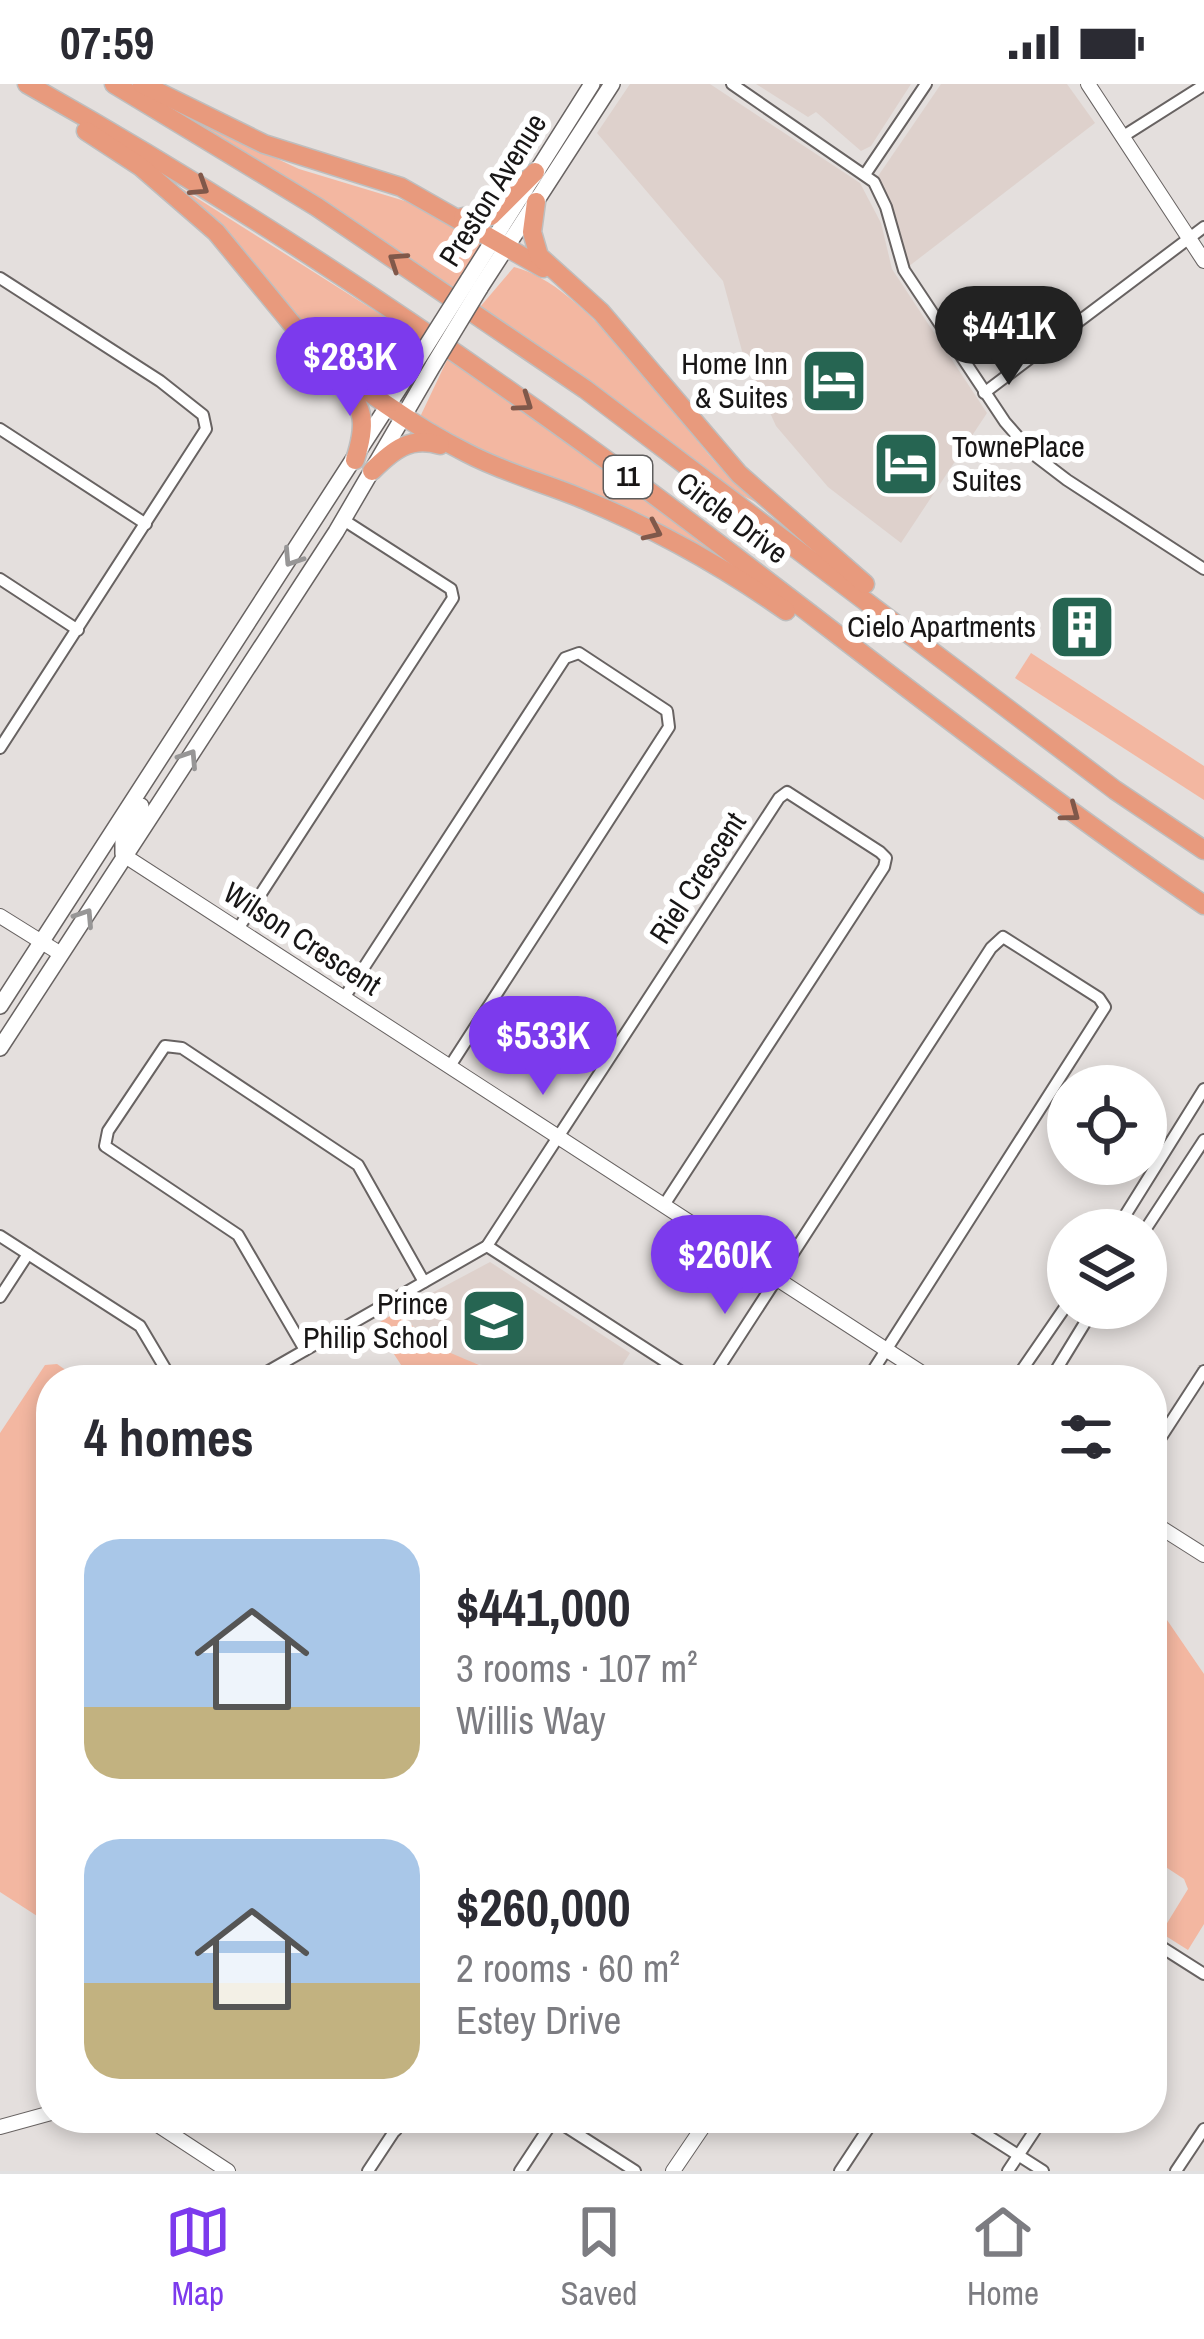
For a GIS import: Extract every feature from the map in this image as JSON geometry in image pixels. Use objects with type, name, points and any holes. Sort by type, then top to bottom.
[{"type":"highway","points":[[10,84],[141,167],[216,232],[356,397],[365,430],[363,465],[409,443],[431,442],[468,454]]},
{"type":"highway","name":"Circle Drive","points":[[27,84],[198,185],[451,352],[647,490],[1083,823],[1204,905]]},
{"type":"highway","name":"Circle Drive","points":[[114,84],[317,207],[585,388],[1033,727],[1204,850]]},
{"type":"highway","points":[[142,84],[264,144],[401,187],[577,290]]},
{"type":"highway","points":[[459,217],[491,216],[536,172]]},
{"type":"highway","points":[[536,202],[534,245],[539,256],[610,323],[740,474],[1033,727]]},
{"type":"highway","points":[[302,338],[342,374],[468,454],[575,496],[691,550],[770,599],[1012,768]]},
{"type":"main road","name":"Preston Avenue","points":[[0,1048],[342,519],[363,465],[592,84]]},
{"type":"main road","name":"Preston Avenue","points":[[501,242],[536,202],[612,84]]},
{"type":"main road","name":"Preston Avenue","points":[[0,1006],[324,508],[363,465]]},
{"type":"main road","name":"Preston Avenue","points":[[316,560],[332,517],[324,508]]},
{"type":"main road","name":"Preston Avenue","points":[[125,856],[121,848],[145,787]]},
{"type":"main road","points":[[96,858],[125,856]]},
{"type":"street","points":[[722,84],[732,85],[866,173],[886,207],[904,270],[984,393],[1033,454],[1204,568]]},
{"type":"street","points":[[866,173],[926,84]]},
{"type":"street","points":[[1088,84],[1204,261]]},
{"type":"street","points":[[1122,137],[1204,85]]},
{"type":"street","points":[[984,393],[1204,227]]},
{"type":"street","points":[[0,278],[160,380],[203,415],[206,428],[0,747]]},
{"type":"street","points":[[0,429],[146,524]]},
{"type":"street","points":[[238,929],[453,598],[451,589],[342,519]]},
{"type":"street","points":[[0,579],[78,630]]},
{"type":"street","points":[[344,998],[565,658],[580,653],[667,711],[670,727],[450,1066]]},
{"type":"street","name":"Riel Crescent","points":[[558,1137],[787,792],[880,852],[886,858],[884,867],[664,1205]]},
{"type":"street","name":"Wilson Crescent","points":[[125,856],[910,1365]]},
{"type":"street","points":[[0,916],[61,954]]},
{"type":"street","points":[[721,1365],[991,948],[1003,937],[1099,998],[1105,1007],[877,1365]]},
{"type":"street","points":[[305,1350],[238,1235],[104,1146],[105,1135],[165,1046],[182,1048],[358,1165],[424,1282]]},
{"type":"street","points":[[1129,1209],[1204,1089]]},
{"type":"street","points":[[279,1365],[488,1246],[558,1137]]},
{"type":"street","points":[[1159,1209],[1204,1140]]},
{"type":"street","points":[[0,1236],[140,1326],[163,1365]]},
{"type":"street","points":[[488,1246],[671,1365]]},
{"type":"street","points":[[0,1297],[28,1254]]},
{"type":"street","points":[[1025,1365],[1050,1329]]},
{"type":"street","points":[[1058,1365],[1081,1329]]},
{"type":"street","points":[[1167,1428],[1204,1372]]},
{"type":"street","points":[[1167,1532],[1204,1555]]},
{"type":"street","points":[[1167,1953],[1204,1975]]},
{"type":"street","points":[[0,2127],[36,2117]]},
{"type":"street","points":[[1176,2171],[1204,2129]]},
{"type":"street","points":[[169,2133],[228,2171]]},
{"type":"street","points":[[368,2171],[393,2133]]},
{"type":"street","points":[[520,2171],[545,2133]]},
{"type":"street","points":[[578,2133],[635,2171]]},
{"type":"street","points":[[674,2171],[699,2133]]},
{"type":"street","points":[[841,2171],[865,2133]]},
{"type":"street","points":[[984,2133],[1043,2171]]},
{"type":"street","points":[[1008,2171],[1033,2133]]},
{"type":"shaded area","points":[[630,84],[710,84],[860,183],[881,223],[892,269],[987,413],[901,543],[828,487],[776,426],[742,351],[723,281],[597,133]]},
{"type":"shaded area","points":[[756,84],[911,84],[871,146],[861,151],[816,112],[808,117]]},
{"type":"shaded area","points":[[941,84],[1067,84],[1095,123],[904,270],[874,182]]},
{"type":"shaded area","points":[[174,111],[299,169],[428,208],[481,241],[480,253],[452,289]]},
{"type":"shaded area","points":[[151,169],[421,340],[395,388],[386,392],[335,356],[216,227]]},
{"type":"shaded area","points":[[514,267],[541,278],[597,323],[718,465],[758,503],[480,307]]},
{"type":"shaded area","points":[[448,358],[711,544],[734,567],[634,511],[487,458],[420,417]]},
{"type":"shaded area","points":[[1031,653],[1204,766],[1204,800],[1015,678]]},
{"type":"shaded area","name":"Prince Philip School","points":[[490,1262],[630,1353],[622,1365],[482,1365],[460,1360],[414,1331],[400,1310]]},
{"type":"shaded area","points":[[400,1310],[438,1346],[480,1365],[401,1365],[375,1325]]},
{"type":"shaded area","points":[[36,1379],[36,1915],[0,1892],[0,1433]]},
{"type":"shaded area","points":[[1167,1620],[1204,1674],[1204,1924],[1188,1950],[1167,1937],[1167,1923],[1188,1889],[1184,1879],[1167,1868]]},
{"type":"place","name":"Home Inn & Suites","points":[[834,381]]},
{"type":"place","name":"TownePlace Suites","points":[[906,464]]},
{"type":"place","name":"Cielo Apartments","points":[[1082,627]]},
{"type":"place","name":"Prince Philip School","points":[[494,1321]]}]
